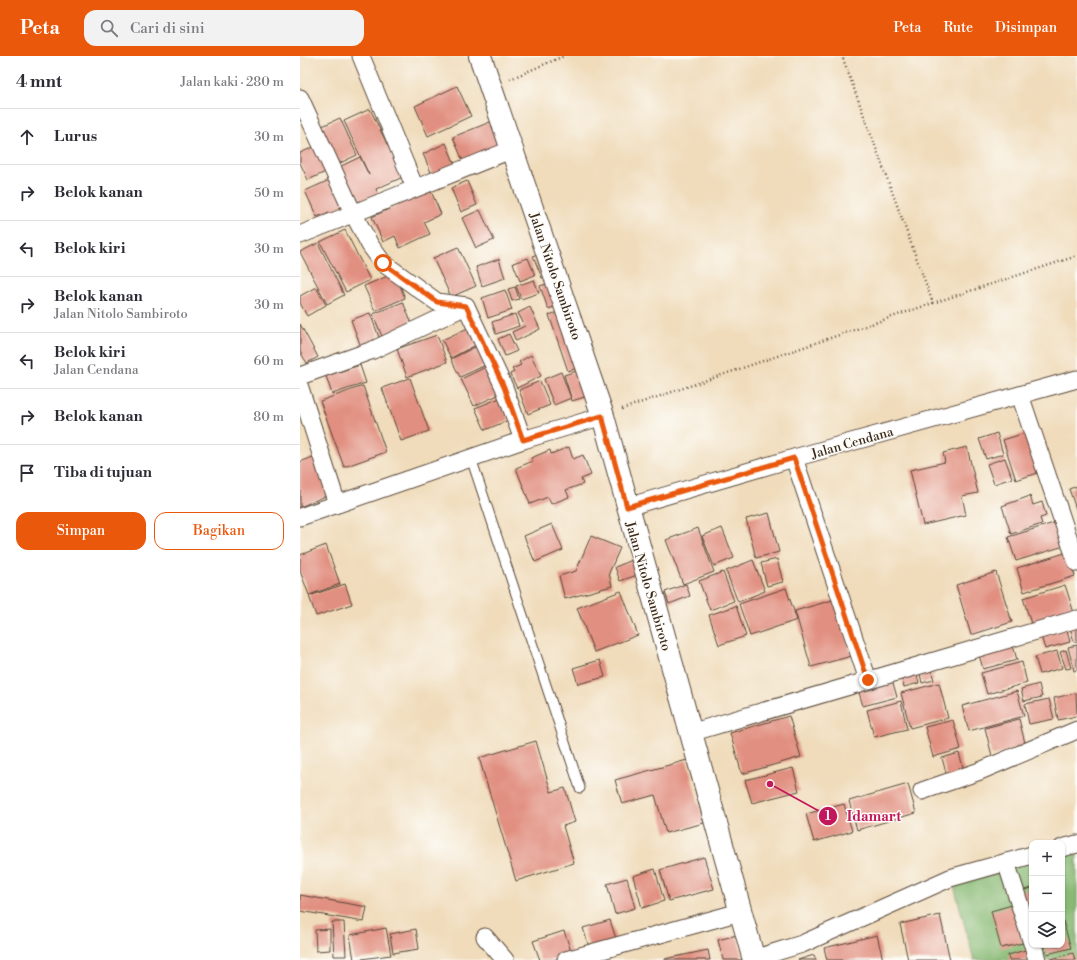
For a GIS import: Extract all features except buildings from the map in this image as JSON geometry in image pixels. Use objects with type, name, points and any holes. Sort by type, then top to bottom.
[{"type":"street","points":[[361,56],[415,188]]},
{"type":"street","name":"Jalan Nitolo Sambiroto","points":[[480,56],[513,149],[602,416],[753,960]]},
{"type":"street","points":[[300,98],[353,214],[370,245],[383,263],[437,302],[466,306]]},
{"type":"street","points":[[300,235],[513,149]]},
{"type":"street","points":[[300,376],[373,350],[466,306]]},
{"type":"street","points":[[466,306],[504,387],[523,440]]},
{"type":"street","name":"Jalan Cendana","points":[[627,507],[794,458],[1077,379]]},
{"type":"street","points":[[300,388],[337,504]]},
{"type":"street","points":[[1020,395],[1077,563]]},
{"type":"street","points":[[300,517],[523,440],[602,416]]},
{"type":"street","points":[[794,458],[868,680]]},
{"type":"street","points":[[690,733],[1077,619]]},
{"type":"street","points":[[922,791],[980,771],[1077,730]]},
{"type":"street","points":[[1065,847],[1077,844]]},
{"type":"street","points":[[753,960],[802,944],[950,878],[1029,856]]},
{"type":"street","points":[[1006,862],[1029,935]]},
{"type":"street","points":[[566,960],[740,912]]},
{"type":"street","points":[[485,937],[505,960]]},
{"type":"street","points":[[1033,948],[1037,960]]},
{"type":"lane","points":[[471,458],[580,788]]},
{"type":"path","points":[[491,87],[564,56]]},
{"type":"path","points":[[842,56],[933,303]]},
{"type":"path","points":[[602,416],[933,303],[1077,256]]},
{"type":"green space","points":[[1077,846],[1077,960],[974,960],[953,882],[1029,860],[1029,948],[1065,948],[1065,850]]},
{"type":"place","name":"Idamart","points":[[770,784]]},
{"type":"route","points":[[383,263],[414,287],[437,302],[466,306],[504,387],[523,440],[602,416],[627,507],[794,458],[868,680]]}]
